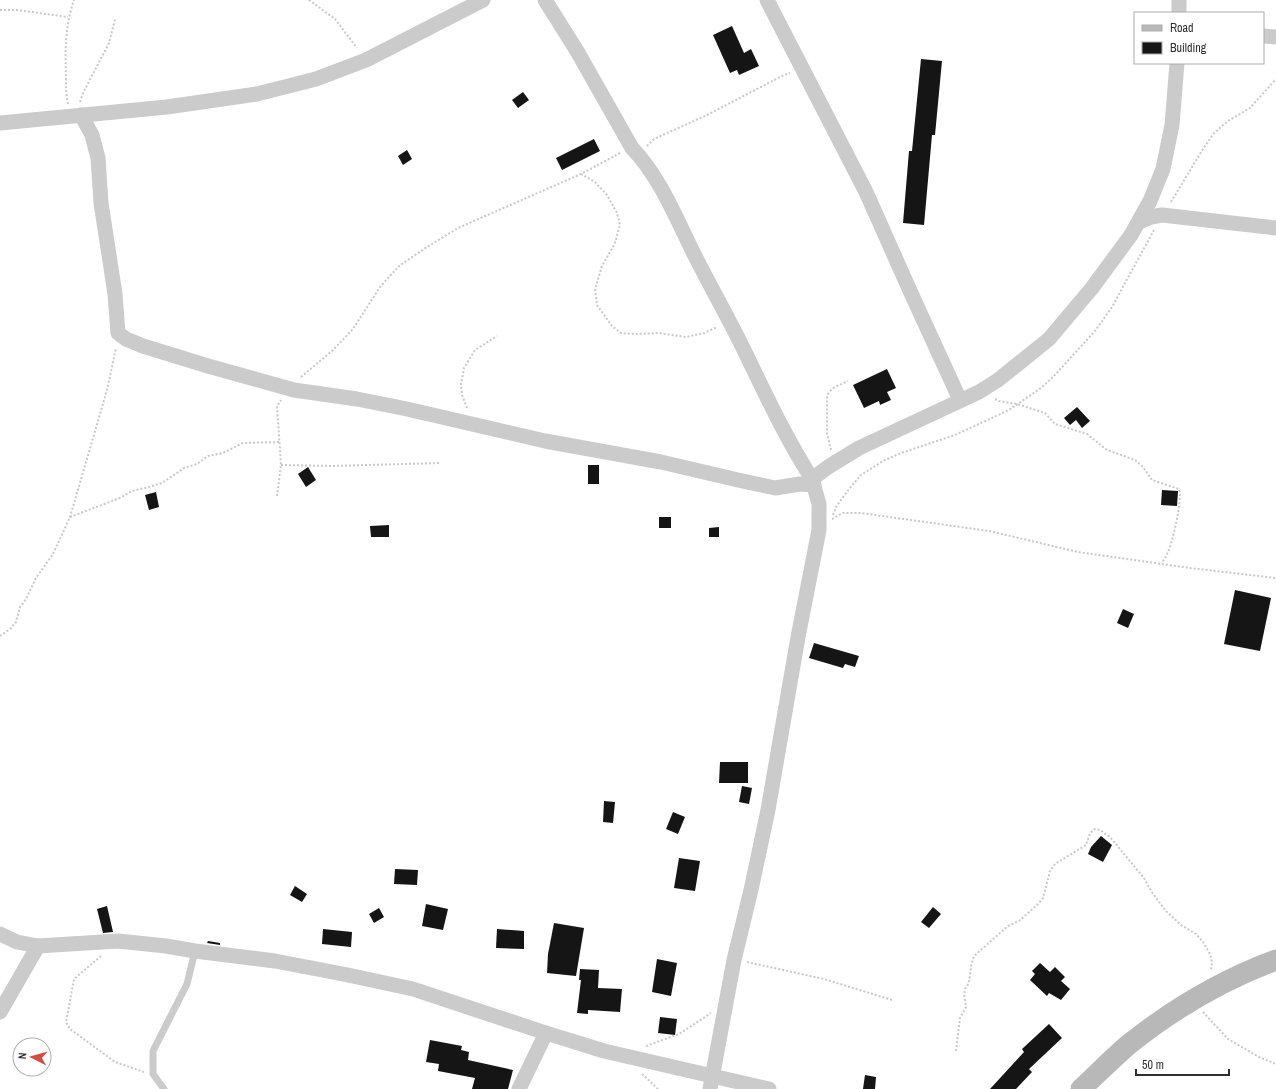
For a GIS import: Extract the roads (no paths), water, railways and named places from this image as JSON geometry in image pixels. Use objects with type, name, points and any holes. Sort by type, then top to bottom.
[{"type":"main road","points":[[1081,1089],[1128,1046],[1161,1021],[1197,997],[1258,967],[1276,960]]},
{"type":"street","points":[[0,123],[167,107],[257,94],[316,79],[366,60],[483,0]]},
{"type":"street","points":[[544,0],[577,51],[635,151],[659,184],[742,346],[781,427],[813,482],[819,504],[819,530],[798,637],[768,810],[734,960],[711,1083]]},
{"type":"street","points":[[767,0],[866,192],[960,400]]},
{"type":"street","points":[[1179,12],[1180,0]]},
{"type":"street","points":[[1264,36],[1276,37]]},
{"type":"street","points":[[76,116],[92,136],[98,158],[101,203],[115,294],[118,333],[126,339],[143,346],[208,366],[291,389],[407,408],[545,441],[661,462],[775,488],[813,482],[828,467],[860,448],[979,392],[998,380],[1049,339],[1092,288],[1139,222],[1163,169],[1172,125],[1177,64]]},
{"type":"street","points":[[1139,222],[1151,217],[1162,215],[1276,228]]},
{"type":"street","points":[[0,934],[17,942],[38,946],[118,941],[276,961],[413,989],[546,1033],[711,1083],[769,1089]]},
{"type":"street","points":[[0,1012],[38,946]]},
{"type":"street","points":[[519,1089],[546,1033]]},
{"type":"lane","points":[[164,1089],[153,1074],[153,1051],[187,984],[195,951]]}]
